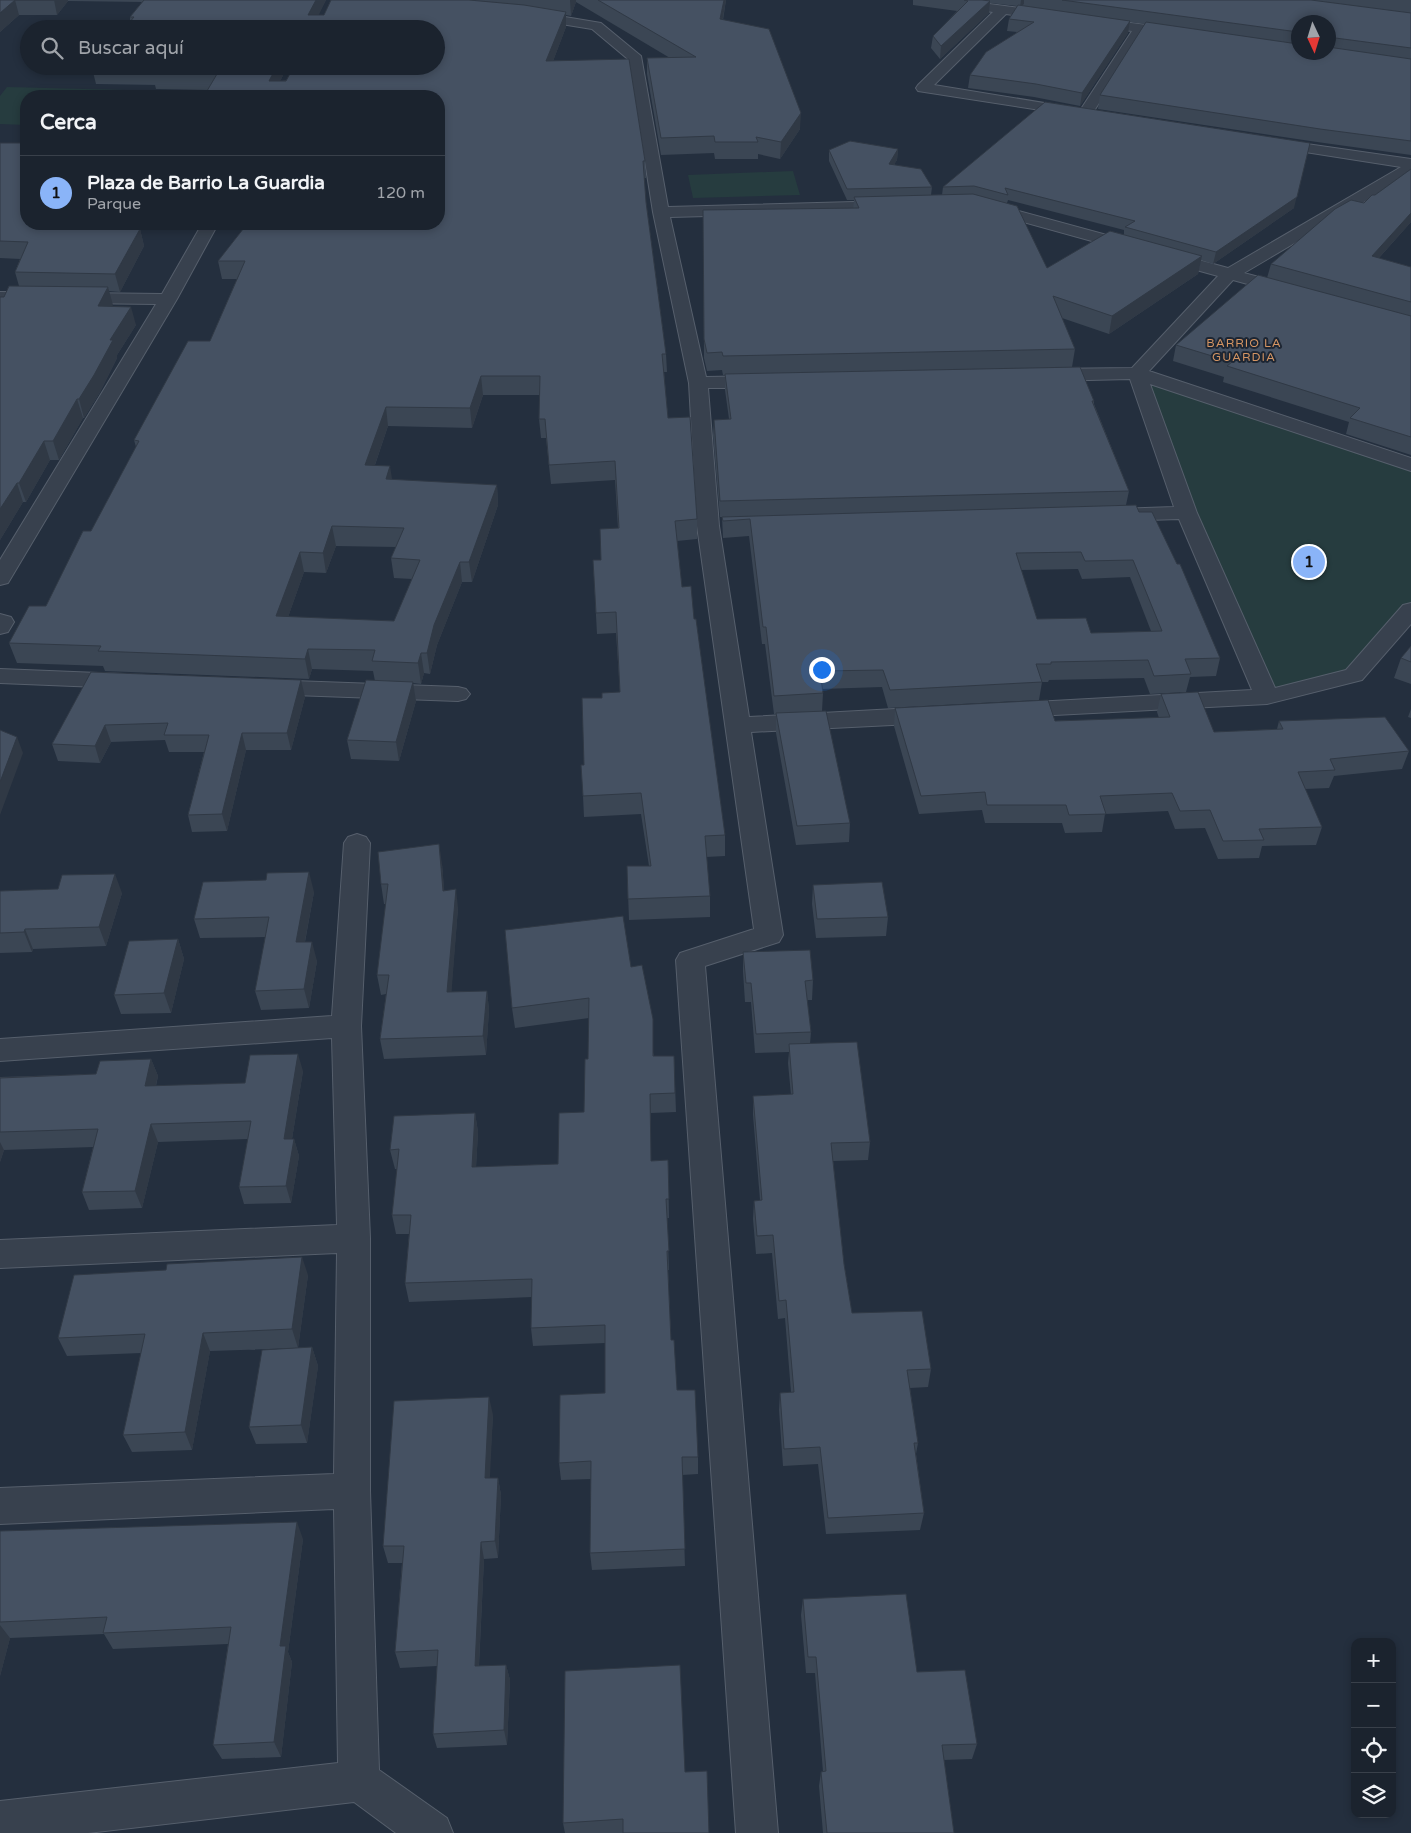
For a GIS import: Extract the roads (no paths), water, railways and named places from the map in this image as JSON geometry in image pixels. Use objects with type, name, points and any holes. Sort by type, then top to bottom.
[{"type":"street","points":[[931,0],[1061,18]]},
{"type":"street","points":[[1003,10],[923,88],[1104,117]]},
{"type":"street","points":[[516,14],[596,26],[636,59],[662,212],[698,383],[718,526],[739,725],[769,935],[690,960],[757,1833]]},
{"type":"street","points":[[1081,20],[1186,34]]},
{"type":"street","points":[[1085,114],[1140,28]]},
{"type":"street","points":[[1258,140],[1411,166]]},
{"type":"street","points":[[1138,374],[1230,274],[1411,166]]},
{"type":"street","points":[[972,204],[1306,296]]},
{"type":"street","points":[[662,212],[904,205]]},
{"type":"street","points":[[0,578],[168,299],[207,230]]},
{"type":"street","points":[[0,297],[168,299]]},
{"type":"street","points":[[1138,374],[1187,513],[1267,697]]},
{"type":"street","points":[[1028,376],[1138,374],[1411,465]]},
{"type":"street","points":[[698,383],[778,382]]},
{"type":"street","points":[[1097,516],[1187,513]]},
{"type":"street","points":[[998,711],[1267,697],[1354,675],[1411,610]]},
{"type":"street","points":[[0,621],[3,622],[0,626]]},
{"type":"street","points":[[0,676],[149,682]]},
{"type":"street","points":[[249,686],[458,694]]},
{"type":"street","points":[[739,725],[958,713]]},
{"type":"street","points":[[357,843],[346,1026],[354,1238],[352,1491],[359,1781]]},
{"type":"street","points":[[0,1050],[346,1026]]},
{"type":"street","points":[[0,1254],[354,1238]]},
{"type":"street","points":[[0,1506],[352,1491]]},
{"type":"street","points":[[0,1822],[359,1781],[432,1833]]},
{"type":"place","name":"Plaza de Barrio La Guardia","points":[[1309,562]]},
{"type":"district","name":"BARRIO LA GUARDIA","points":[[1244,350]]}]
